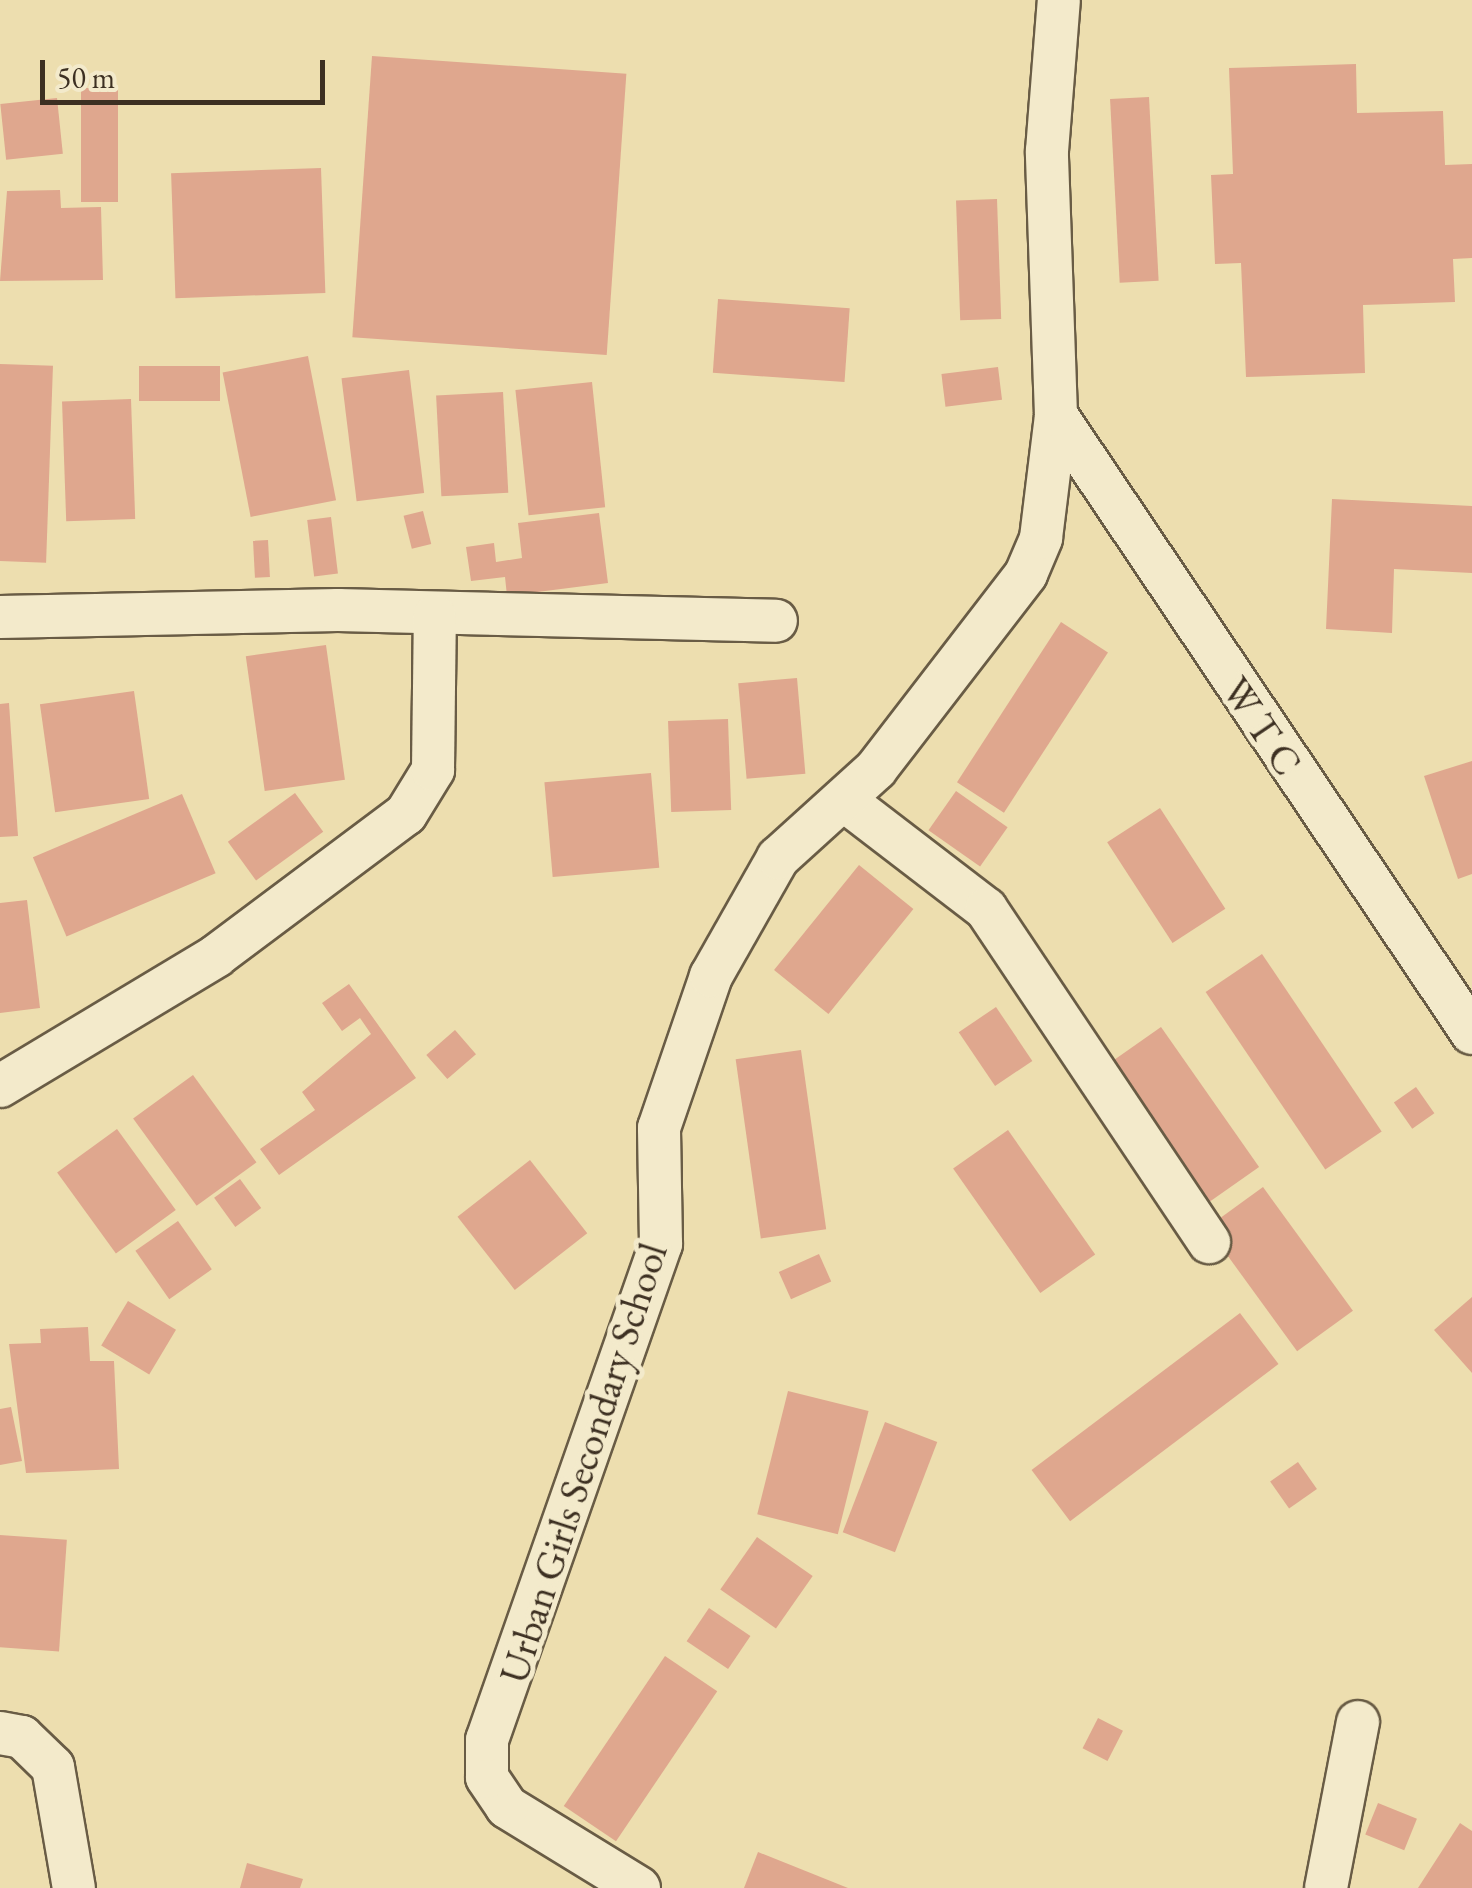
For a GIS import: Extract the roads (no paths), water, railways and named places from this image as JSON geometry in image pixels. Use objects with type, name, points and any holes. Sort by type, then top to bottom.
[{"type":"street","name":"Urban Girls Secondary School","points":[[639,1888],[507,1808],[487,1777],[487,1740],[661,1244],[659,1128],[711,976],[778,858],[844,800],[1026,574],[1051,494],[1056,415],[1048,150],[1059,0]]},
{"type":"street","name":"W T C","points":[[1056,415],[1472,1034]]},
{"type":"street","points":[[0,1086],[216,956],[406,814],[432,770],[435,616]]},
{"type":"street","points":[[0,617],[435,616],[776,621]]},
{"type":"street","points":[[844,800],[986,909],[1209,1242]]},
{"type":"street","points":[[1326,1888],[1358,1722]]},
{"type":"street","points":[[0,1732],[22,1736],[53,1768],[74,1888]]}]
